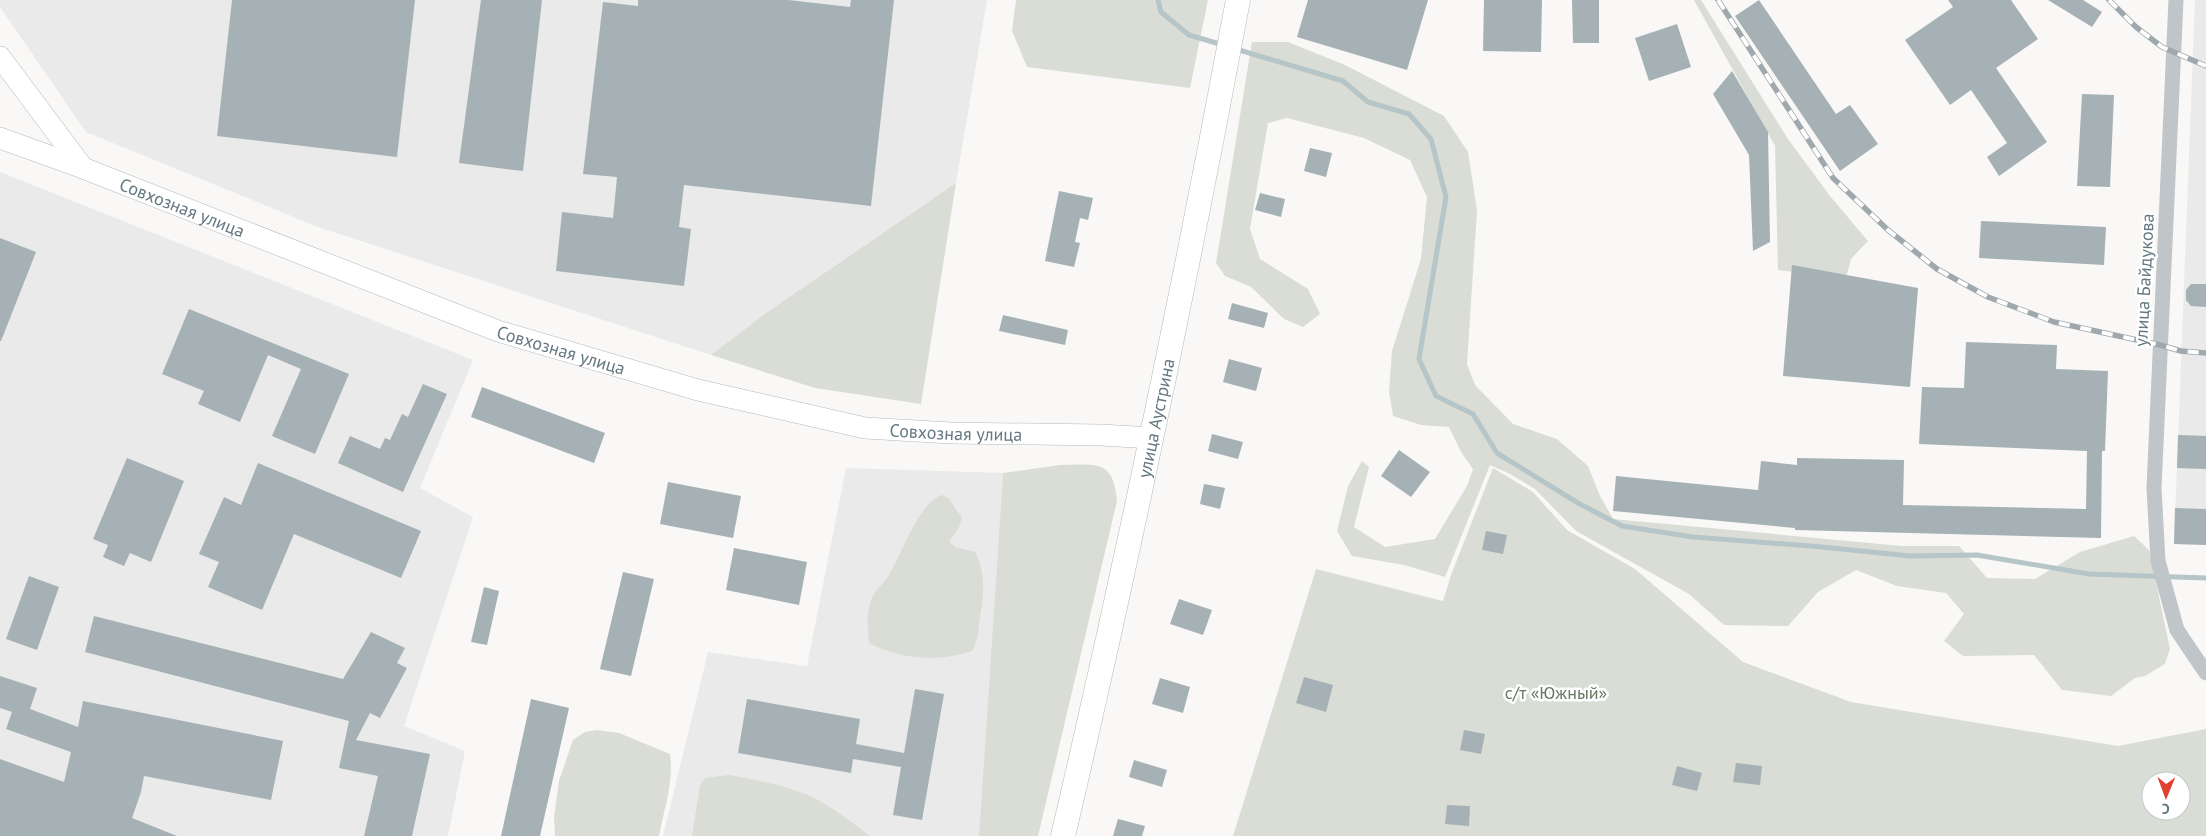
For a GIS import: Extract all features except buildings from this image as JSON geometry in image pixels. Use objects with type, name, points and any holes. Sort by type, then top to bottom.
[{"type":"main road","name":"улица Аустрина","points":[[1063,836],[1152,438],[1228,60],[1238,0]]},
{"type":"main road","points":[[0,57],[83,168]]},
{"type":"main road","name":"Совхозная улица","points":[[0,138],[83,168],[498,331],[698,390],[865,428],[951,433],[1101,435],[1152,438]]},
{"type":"street","name":"улица Байдукова","points":[[2176,0],[2154,488],[2158,561],[2177,630],[2206,673]]},
{"type":"shaded area","points":[[0,0],[987,0],[956,183],[766,313],[711,355],[318,227],[86,132],[0,7]]},
{"type":"shaded area","points":[[2195,0],[2206,0],[2206,545],[2174,544]]},
{"type":"shaded area","points":[[0,172],[473,360],[420,488],[473,517],[404,726],[465,751],[448,836],[0,836]]},
{"type":"shaded area","points":[[846,468],[1003,473],[979,836],[663,836],[708,652],[807,666]]},
{"type":"green space","points":[[1016,0],[1208,0],[1190,88],[1027,67],[1012,31]]},
{"type":"green space","points":[[1694,0],[1701,0],[1788,139],[1830,196],[1868,241],[1851,259],[1846,278],[1778,270],[1775,146]]},
{"type":"green space","points":[[1252,42],[1288,42],[1345,65],[1444,116],[1468,152],[1477,210],[1467,364],[1475,385],[1513,424],[1557,439],[1588,466],[1600,496],[1613,519],[1902,546],[1959,546],[1987,578],[2035,579],[2080,552],[2134,536],[2149,550],[2170,649],[2165,664],[2145,676],[2135,678],[2111,696],[2062,690],[2034,655],[1963,656],[1944,641],[1964,614],[1946,593],[1897,586],[1856,570],[1818,592],[1788,626],[1724,625],[1689,594],[1576,531],[1535,489],[1490,465],[1445,577],[1404,565],[1352,556],[1337,531],[1348,486],[1362,461],[1369,467],[1354,527],[1385,547],[1435,539],[1467,486],[1473,469],[1461,452],[1449,427],[1421,425],[1393,416],[1389,392],[1392,351],[1421,259],[1427,197],[1410,160],[1364,138],[1287,118],[1268,123],[1250,229],[1260,259],[1308,289],[1320,314],[1303,327],[1284,319],[1251,287],[1225,276],[1216,263]]},
{"type":"green space","points":[[956,183],[921,404],[815,388],[711,355],[766,313]]},
{"type":"green space","points":[[1060,465],[1093,465],[1107,471],[1115,487],[1117,501],[1038,836],[979,836],[1003,473]]},
{"type":"green space","name":"с/т «Южный»","points":[[1493,468],[1533,492],[1567,530],[1635,569],[1743,662],[1851,702],[2118,746],[2206,729],[2206,836],[1233,836],[1316,569],[1443,601],[1451,575]]},
{"type":"green space","points":[[942,495],[949,499],[962,518],[959,527],[949,542],[955,547],[975,552],[981,568],[983,592],[976,643],[972,651],[946,657],[919,658],[894,653],[869,643],[869,605],[876,591],[887,578],[925,508]]},
{"type":"green space","points":[[597,730],[619,733],[670,754],[670,785],[659,836],[555,836],[554,817],[559,781],[573,740],[585,732]]},
{"type":"green space","points":[[729,775],[799,791],[832,809],[870,836],[692,836],[700,786],[705,778]]},
{"type":"waterway","points":[[1158,0],[1161,12],[1189,35],[1223,45]]},
{"type":"waterway","points":[[1236,49],[1343,81],[1368,102],[1409,114],[1431,139],[1446,197],[1419,359],[1436,396],[1473,414],[1497,453],[1578,503],[1622,526],[1693,537],[1910,556],[1977,555],[2089,574],[2206,578]]},
{"type":"railway","points":[[1718,0],[1833,178],[1888,230],[1937,269],[1988,297],[2054,322],[2181,351],[2206,353]]},
{"type":"railway","points":[[2109,0],[2136,27],[2162,47],[2206,66]]}]
